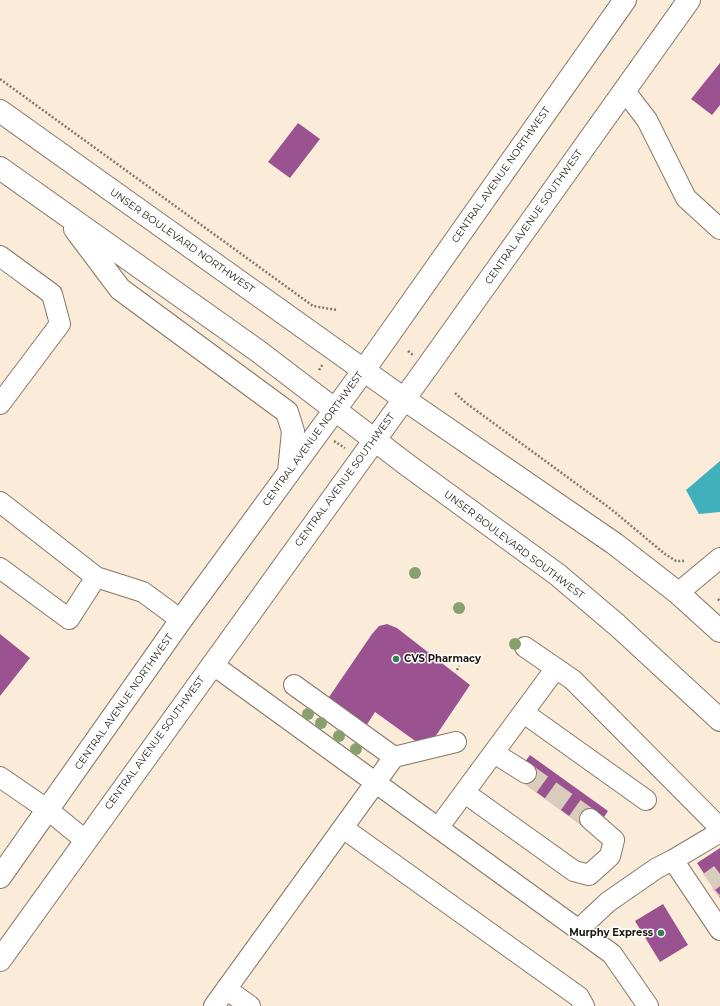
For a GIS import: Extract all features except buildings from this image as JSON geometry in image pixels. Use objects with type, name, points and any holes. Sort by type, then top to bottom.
[{"type":"main road","name":"CENTRAL AVENUE NORTHWEST","points":[[0,877],[181,620],[364,370],[625,0]]},
{"type":"main road","name":"CENTRAL AVENUE SOUTHWEST","points":[[0,960],[689,0]]},
{"type":"main road","name":"UNSER BOULEVARD NORTHWEST","points":[[0,111],[404,399]]},
{"type":"main road","points":[[0,168],[258,351],[335,409]]},
{"type":"main road","points":[[61,212],[120,289],[288,412],[293,431],[289,473]]},
{"type":"main road","points":[[404,399],[615,544],[678,593],[720,631]]},
{"type":"main road","name":"UNSER BOULEVARD SOUTHWEST","points":[[335,409],[558,575],[623,630],[720,720]]},
{"type":"street","points":[[624,90],[647,120],[686,198],[720,229]]},
{"type":"street","points":[[0,256],[52,294],[60,324],[0,404]]},
{"type":"street","points":[[0,502],[96,577],[144,592],[181,620]]},
{"type":"street","points":[[678,593],[720,558]]},
{"type":"street","points":[[0,568],[69,619],[96,577]]},
{"type":"street","points":[[526,647],[573,680],[720,828]]},
{"type":"street","points":[[212,664],[612,954],[648,1006]]},
{"type":"street","points":[[438,828],[556,668]]},
{"type":"street","points":[[294,685],[394,757]]},
{"type":"street","points":[[524,713],[646,800]]},
{"type":"street","points":[[214,1006],[394,757],[456,742]]},
{"type":"street","points":[[494,753],[526,774]]},
{"type":"street","points":[[0,777],[48,810],[85,840]]},
{"type":"street","points":[[468,789],[574,871],[589,875],[610,856],[614,840],[590,819]]},
{"type":"street","points":[[343,828],[579,997],[584,1006]]},
{"type":"street","points":[[578,930],[608,902],[657,868],[674,860],[720,832]]},
{"type":"street","points":[[674,860],[706,894],[718,924]]},
{"type":"street","points":[[226,989],[250,1006]]},
{"type":"path","points":[[0,79],[313,306],[337,310]]},
{"type":"path","points":[[319,370],[323,364]]},
{"type":"path","points":[[455,393],[466,403],[611,509],[665,554],[676,561],[684,561]]},
{"type":"path","points":[[319,432],[361,458]]},
{"type":"path","points":[[457,670],[459,666]]},
{"type":"water","points":[[720,461],[720,512],[699,514],[686,490]]},
{"type":"tunnel","points":[[526,773],[590,819]]},
{"type":"tunnel","points":[[709,882],[720,874]]},
{"type":"place","name":"CVS Pharmacy","points":[[396,659]]},
{"type":"place","name":"Murphy Express","points":[[661,933]]}]
